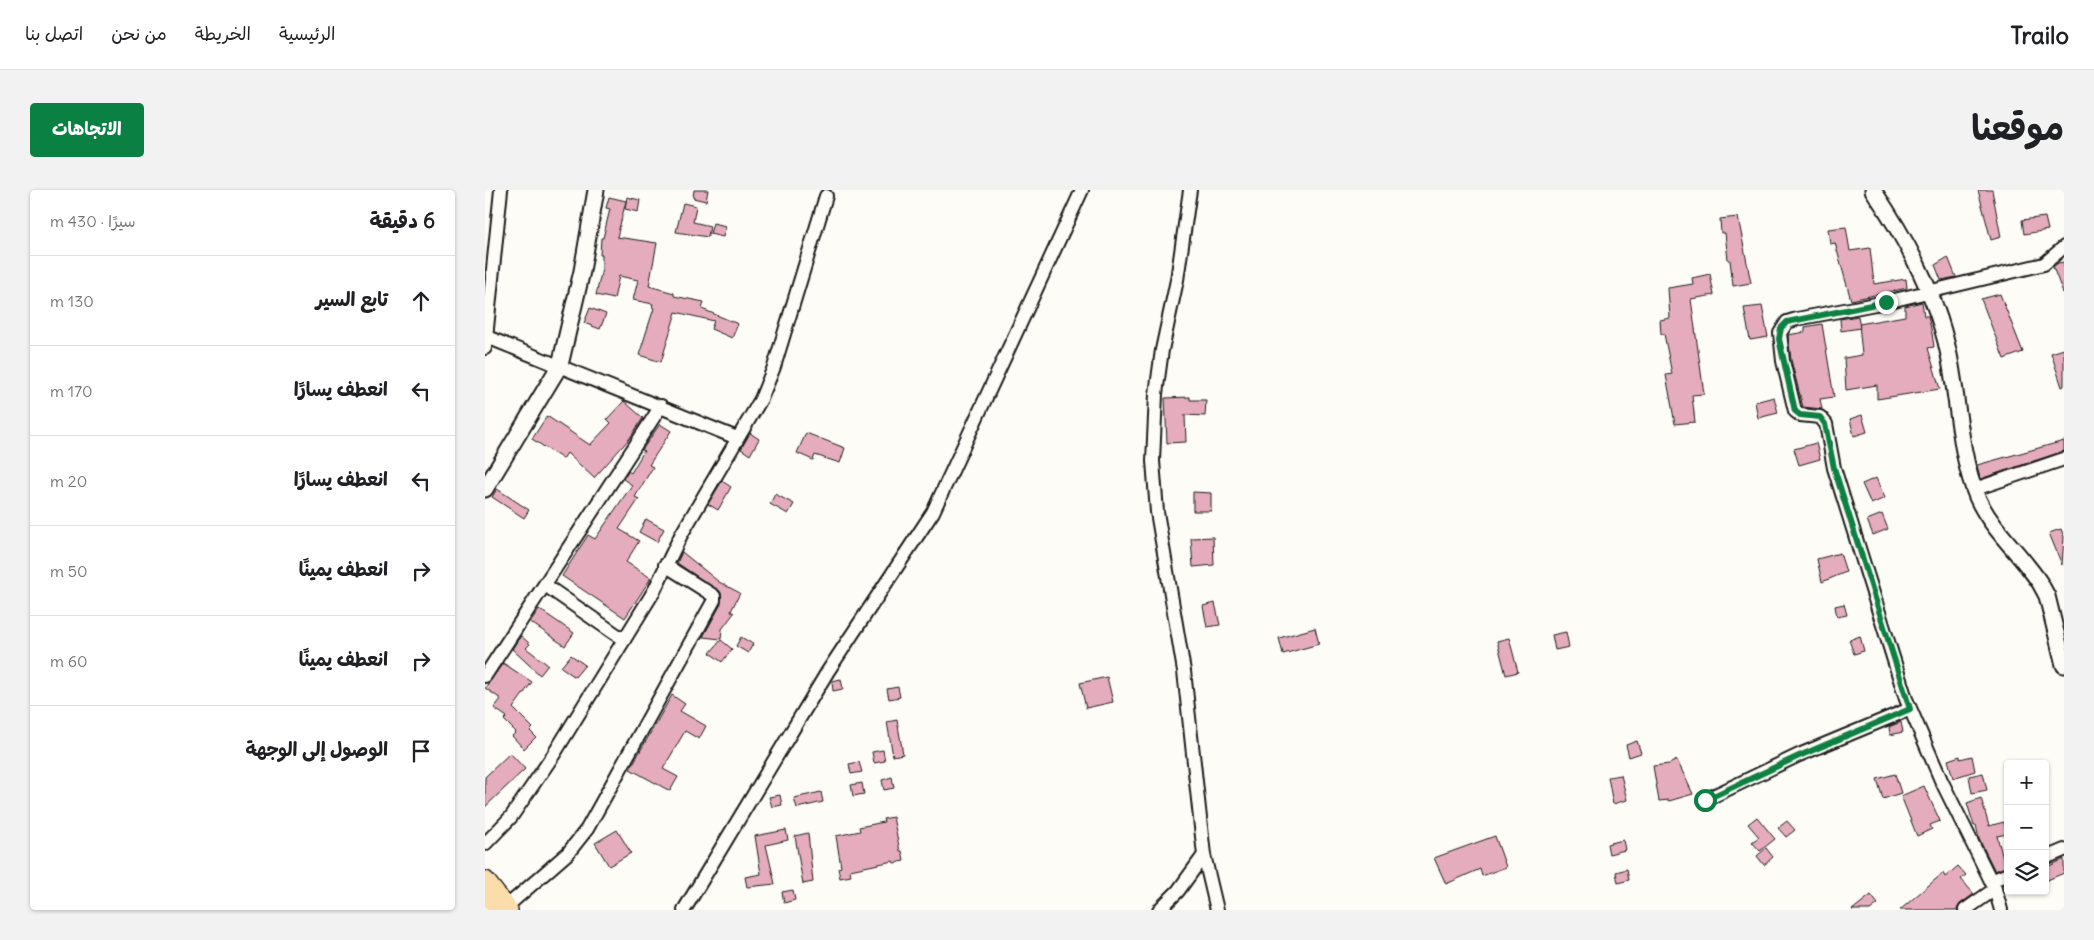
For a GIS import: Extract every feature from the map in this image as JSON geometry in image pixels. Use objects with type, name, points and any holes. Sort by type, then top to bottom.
[{"type":"main road","points":[[485,881],[501,909]]},
{"type":"main road","points":[[485,904],[501,909]]},
{"type":"street","points":[[501,190],[486,342],[560,365],[737,438]]},
{"type":"street","points":[[485,489],[560,365],[582,271],[596,190]]},
{"type":"street","points":[[684,910],[828,670],[933,512],[1082,190]]},
{"type":"street","points":[[1190,190],[1177,280],[1162,350],[1156,394],[1153,461],[1157,512],[1184,671],[1203,856],[1217,910]]},
{"type":"street","points":[[1873,190],[1892,221],[1928,290],[1941,324],[1949,354],[1963,446],[1975,489],[1987,514],[2040,583],[2047,596],[2064,665]]},
{"type":"street","points":[[485,844],[511,817],[529,793],[624,640],[654,591],[665,565],[761,399],[774,367],[826,196]]},
{"type":"street","points":[[2001,910],[1993,885],[1941,780],[1910,709],[1834,468],[1825,424],[1820,417],[1800,415],[1795,411],[1779,339],[1781,328],[1787,322],[1886,302],[1928,290],[2044,264],[2064,247]]},
{"type":"street","points":[[485,676],[661,406]]},
{"type":"street","points":[[1975,489],[2064,459]]},
{"type":"street","points":[[501,909],[568,853],[587,830],[715,599],[665,565]]},
{"type":"street","points":[[545,585],[624,640]]},
{"type":"street","points":[[1705,800],[1799,756],[1910,709]]},
{"type":"street","points":[[2049,856],[2064,850]]},
{"type":"street","points":[[1159,910],[1178,891],[1203,856]]},
{"type":"street","points":[[1965,910],[2004,877]]},
{"type":"building","points":[[694,190],[708,190],[706,201],[693,198]]},
{"type":"building","points":[[1978,190],[1992,190],[2001,237],[1991,240]]},
{"type":"building","points":[[609,197],[626,201],[617,237],[657,243],[649,286],[674,293],[674,296],[704,302],[702,309],[738,324],[732,338],[711,329],[714,321],[676,312],[661,362],[639,355],[654,308],[652,307],[653,304],[633,300],[638,280],[619,276],[614,299],[596,295],[602,269],[602,255],[600,255],[601,238],[603,238],[610,209],[606,208]]},
{"type":"building","points":[[627,197],[640,200],[638,212],[625,209]]},
{"type":"building","points":[[683,203],[696,206],[693,222],[710,226],[708,237],[676,232]]},
{"type":"building","points":[[1738,217],[1751,283],[1733,286],[1725,233],[1721,233],[1720,219]]},
{"type":"building","points":[[2045,217],[2048,230],[2024,234],[2022,220]]},
{"type":"building","points":[[713,223],[726,226],[723,237],[710,234]]},
{"type":"building","points":[[1846,227],[1850,251],[1870,248],[1874,284],[1906,279],[1907,288],[1851,300],[1835,243],[1830,244],[1828,229]]},
{"type":"building","points":[[1948,257],[1956,277],[1941,280],[1935,265]]},
{"type":"building","points":[[2064,262],[2063,293],[2053,267],[2058,263]]},
{"type":"building","points":[[1710,274],[1714,295],[1691,299],[1704,394],[1692,395],[1695,422],[1675,424],[1666,375],[1672,374],[1664,334],[1661,334],[1660,320],[1670,318],[1668,288],[1693,284],[1692,278]]},
{"type":"building","points":[[2000,294],[2023,352],[2004,359],[1981,299]]},
{"type":"building","points":[[1922,302],[1924,316],[1928,316],[1932,333],[1934,347],[1928,348],[1940,389],[1877,399],[1877,385],[1846,390],[1844,358],[1862,355],[1859,324],[1905,316],[1905,306]]},
{"type":"building","points":[[1762,306],[1768,337],[1750,340],[1744,308]]},
{"type":"building","points":[[590,308],[606,314],[600,329],[584,323]]},
{"type":"building","points":[[1858,316],[1860,328],[1841,331],[1840,319]]},
{"type":"building","points":[[1822,324],[1834,397],[1820,399],[1822,409],[1803,407],[1791,360],[1788,335],[1805,332],[1805,327]]},
{"type":"building","points":[[2064,349],[2064,386],[2062,387],[2051,353]]},
{"type":"building","points":[[1190,397],[1190,400],[1206,400],[1205,416],[1185,415],[1186,442],[1167,443],[1165,398]]},
{"type":"building","points":[[1774,397],[1778,413],[1758,418],[1755,402]]},
{"type":"building","points":[[624,401],[643,418],[630,438],[594,478],[567,453],[563,459],[532,439],[547,416],[590,445],[611,423],[607,419]]},
{"type":"building","points":[[1862,415],[1867,432],[1854,436],[1850,419]]},
{"type":"building","points":[[660,424],[671,431],[649,465],[653,467],[635,497],[639,499],[619,529],[639,541],[626,562],[651,578],[625,618],[562,576],[588,535],[595,539],[632,485],[623,479],[628,471],[631,473],[644,451],[642,450]]},
{"type":"building","points":[[750,433],[759,439],[750,455],[741,449]]},
{"type":"building","points":[[806,433],[845,448],[840,463],[815,455],[813,460],[797,453]]},
{"type":"building","points":[[2064,441],[2064,451],[1980,479],[1977,465]]},
{"type":"building","points":[[1816,443],[1820,459],[1799,465],[1794,449]]},
{"type":"building","points":[[1876,478],[1885,498],[1871,504],[1862,484]]},
{"type":"building","points":[[722,481],[731,487],[718,510],[708,504]]},
{"type":"building","points":[[497,489],[529,510],[524,518],[492,497]]},
{"type":"building","points":[[1193,492],[1211,493],[1211,511],[1193,511]]},
{"type":"building","points":[[775,494],[794,504],[788,514],[770,504]]},
{"type":"building","points":[[1882,514],[1888,529],[1873,535],[1867,520]]},
{"type":"building","points":[[646,519],[664,529],[657,542],[639,532]]},
{"type":"building","points":[[2061,529],[2064,537],[2062,565],[2049,533]]},
{"type":"building","points":[[1213,537],[1214,565],[1193,567],[1191,538]]},
{"type":"building","points":[[682,552],[719,582],[740,593],[731,611],[734,613],[722,629],[721,639],[703,637],[721,604],[721,593],[677,563]]},
{"type":"building","points":[[1840,553],[1846,572],[1822,582],[1817,559]]},
{"type":"building","points":[[1215,603],[1220,625],[1207,627],[1203,606]]},
{"type":"building","points":[[1844,604],[1847,615],[1837,617],[1835,606]]},
{"type":"building","points":[[539,609],[574,633],[565,646],[530,622]]},
{"type":"building","points":[[1315,628],[1319,644],[1283,654],[1279,638]]},
{"type":"building","points":[[1566,632],[1569,647],[1555,650],[1552,635]]},
{"type":"building","points":[[521,636],[530,644],[526,648],[548,665],[540,675],[512,649]]},
{"type":"building","points":[[1860,636],[1864,651],[1854,654],[1849,640]]},
{"type":"building","points":[[741,637],[753,644],[748,653],[736,646]]},
{"type":"building","points":[[1509,638],[1518,672],[1506,675],[1497,641]]},
{"type":"building","points":[[721,640],[732,649],[722,662],[710,653]]},
{"type":"building","points":[[571,655],[585,665],[575,677],[561,667]]},
{"type":"building","points":[[503,663],[532,682],[513,708],[533,728],[530,731],[536,737],[524,749],[512,736],[516,732],[504,720],[507,717],[494,708],[501,699],[485,688]]},
{"type":"building","points":[[1107,677],[1113,702],[1086,708],[1080,683]]},
{"type":"building","points":[[841,679],[843,689],[833,691],[832,681]]},
{"type":"building","points":[[898,687],[900,697],[889,699],[887,689]]},
{"type":"building","points":[[672,695],[685,704],[680,711],[706,726],[699,739],[685,731],[663,769],[678,777],[670,791],[630,769]]},
{"type":"building","points":[[897,720],[903,754],[893,756],[887,722]]},
{"type":"building","points":[[1901,722],[1903,732],[1890,735],[1889,727]]},
{"type":"building","points":[[1637,741],[1641,753],[1629,757],[1626,745]]},
{"type":"building","points":[[883,750],[885,761],[874,763],[872,752]]},
{"type":"building","points":[[510,753],[525,769],[485,807],[485,777]]},
{"type":"building","points":[[1960,756],[1960,759],[1972,756],[1975,771],[1953,778],[1948,760]]},
{"type":"building","points":[[1677,760],[1693,794],[1669,801],[1659,801],[1653,766],[1669,764]]},
{"type":"building","points":[[859,762],[862,772],[851,774],[849,764]]},
{"type":"building","points":[[1983,773],[1987,790],[1972,793],[1969,776]]},
{"type":"building","points":[[1895,774],[1901,793],[1883,799],[1877,779]]},
{"type":"building","points":[[1621,775],[1627,800],[1613,804],[1608,777]]},
{"type":"building","points":[[892,777],[894,788],[884,790],[882,780]]},
{"type":"building","points":[[862,783],[864,794],[853,796],[851,785]]},
{"type":"building","points":[[1924,786],[1940,821],[1930,825],[1932,829],[1917,836],[1901,796]]},
{"type":"building","points":[[821,792],[823,802],[797,808],[794,798]]},
{"type":"building","points":[[780,795],[782,805],[772,807],[769,797]]},
{"type":"building","points":[[1981,798],[1989,826],[2004,822],[2004,835],[1997,836],[2004,868],[1995,871],[1979,839],[1976,825],[1974,826],[1967,803]]},
{"type":"building","points":[[893,817],[904,861],[894,863],[893,861],[850,870],[851,876],[840,878],[838,868],[841,867],[836,836],[860,831],[859,827],[884,822],[883,819]]},
{"type":"building","points":[[1757,817],[1775,839],[1760,851],[1752,842],[1759,837],[1748,824]]},
{"type":"building","points":[[1787,821],[1795,830],[1786,837],[1778,828]]},
{"type":"building","points":[[617,830],[631,853],[609,866],[595,843]]},
{"type":"building","points":[[786,830],[788,840],[766,845],[775,884],[747,887],[745,877],[761,874],[755,836]]},
{"type":"building","points":[[808,833],[813,882],[803,884],[795,836]]},
{"type":"building","points":[[1495,836],[1506,867],[1482,876],[1480,869],[1446,884],[1434,858]]},
{"type":"building","points":[[1623,840],[1625,850],[1609,854],[1607,844]]},
{"type":"building","points":[[1766,848],[1773,857],[1764,865],[1757,856]]},
{"type":"building","points":[[2064,859],[2064,873],[2049,879],[2049,866]]},
{"type":"building","points":[[1958,866],[1966,875],[1961,879],[1974,894],[1960,904],[1957,910],[1900,910],[1943,873],[1945,877]]},
{"type":"building","points":[[1627,869],[1629,880],[1618,883],[1616,872]]},
{"type":"building","points":[[793,890],[795,900],[784,903],[782,892]]},
{"type":"building","points":[[1871,895],[1878,904],[1870,910],[1852,910]]},
{"type":"route","points":[[1705,800],[1799,756],[1910,709],[1834,468],[1825,424],[1820,417],[1800,415],[1795,411],[1779,339],[1781,328],[1787,322],[1886,302]]}]
